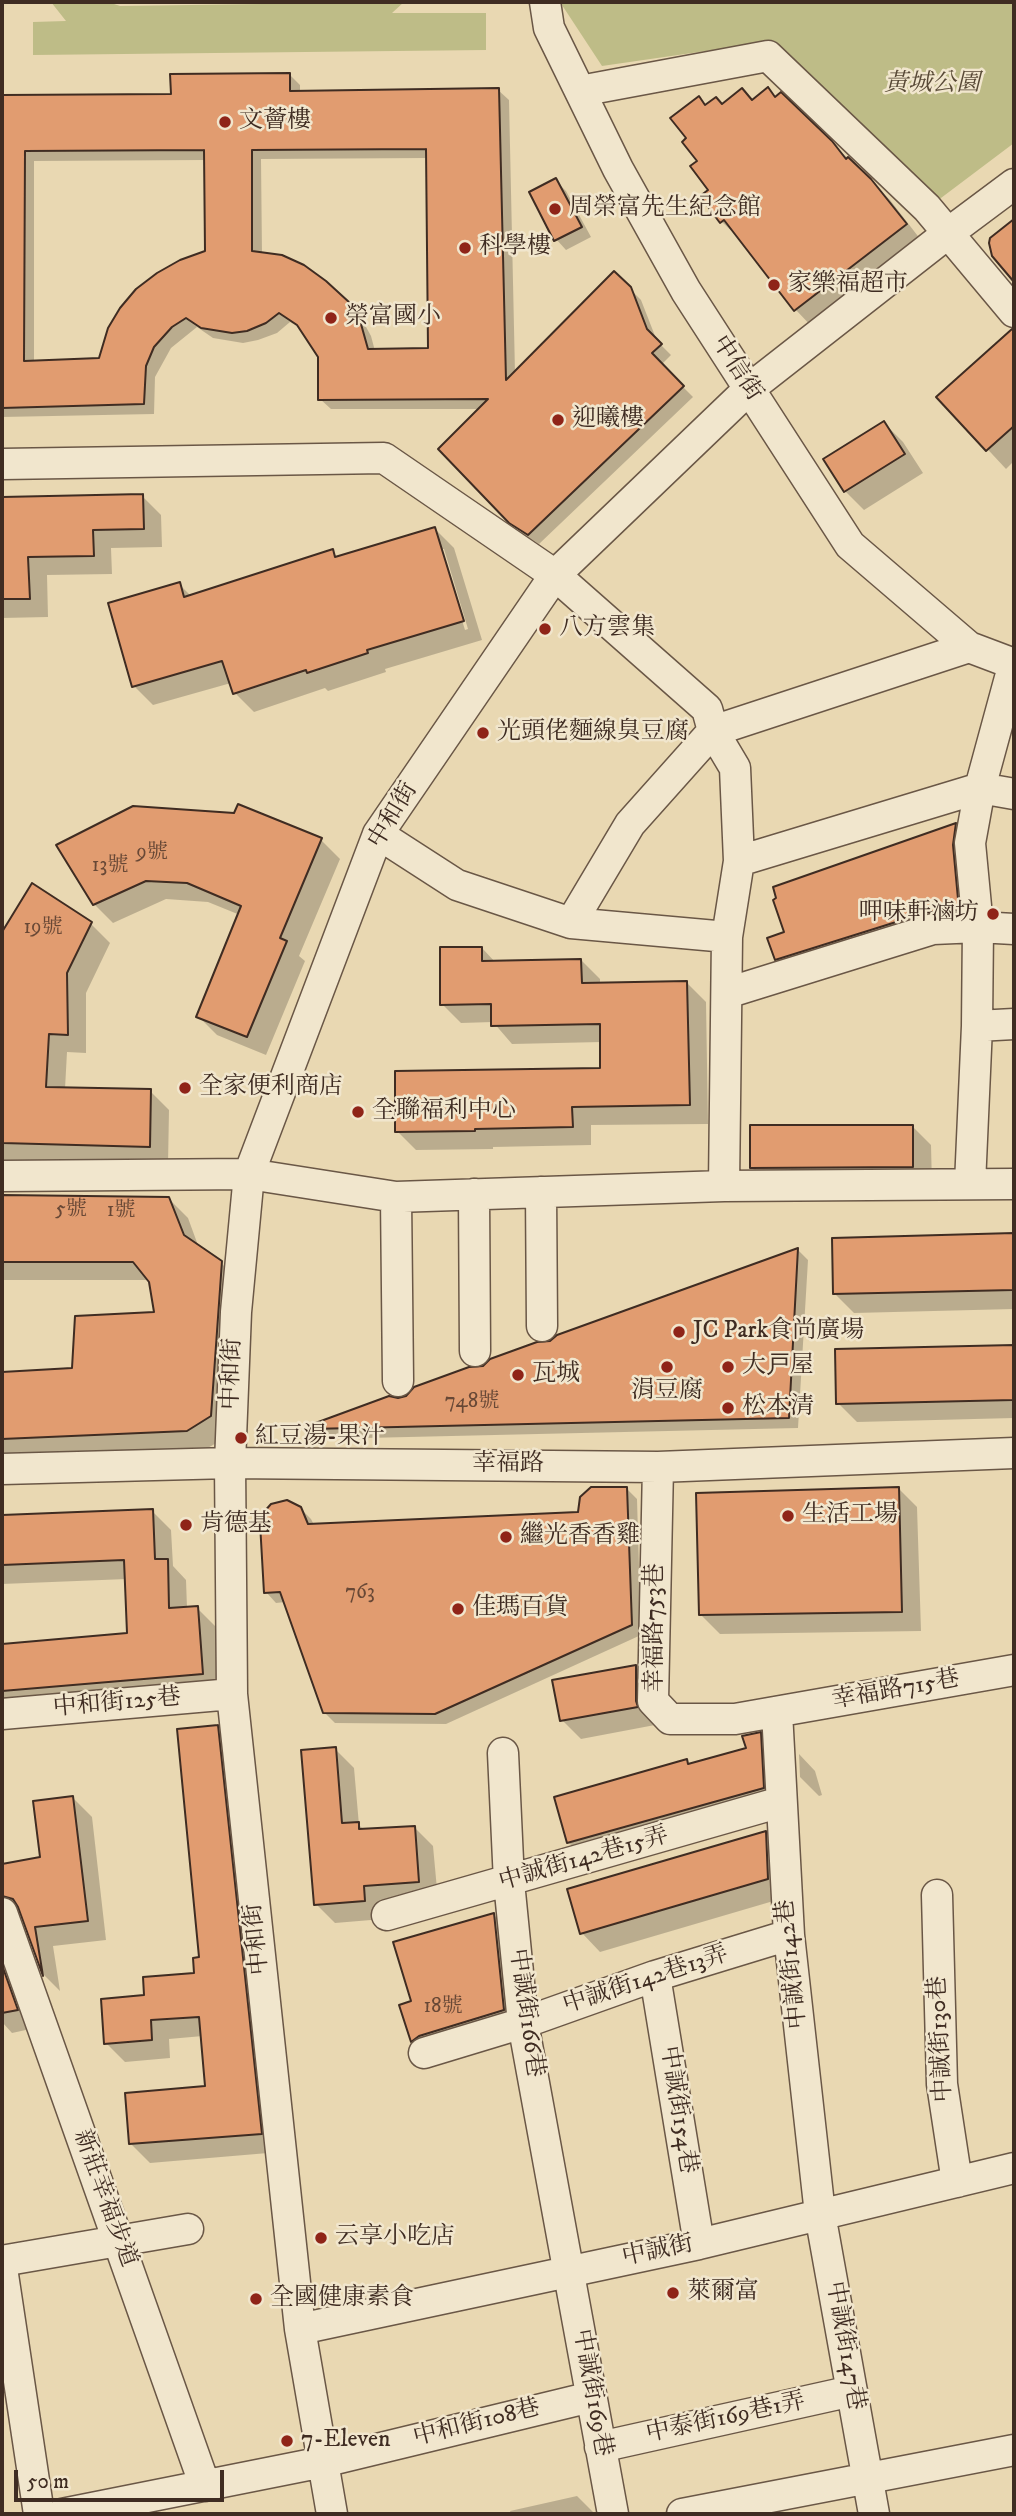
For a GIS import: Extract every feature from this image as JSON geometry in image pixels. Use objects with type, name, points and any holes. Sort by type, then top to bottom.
[{"type":"street","name":"中信街","points":[[545,2],[549,28],[618,169],[686,291],[850,545],[969,647],[1014,664]]},
{"type":"street","points":[[580,91],[768,56],[927,208],[1014,312]]},
{"type":"street","name":"中和街","points":[[331,2514],[300,2329],[232,1694],[230,1463],[236,1312],[249,1174],[378,834],[555,575],[749,388],[1014,184]]},
{"type":"street","points":[[2,464],[384,458],[555,575],[707,709],[713,731],[735,768],[739,861],[727,937],[724,1186]]},
{"type":"street","points":[[571,923],[630,824],[713,731],[969,647]]},
{"type":"street","points":[[970,1184],[978,927],[970,843],[980,788],[1014,664]]},
{"type":"street","points":[[739,861],[980,788],[1014,794]]},
{"type":"street","points":[[378,834],[457,885],[571,923],[727,937]]},
{"type":"street","points":[[727,993],[933,929],[1014,929]]},
{"type":"street","points":[[977,1026],[1014,1024]]},
{"type":"street","points":[[2,1176],[249,1174],[396,1197],[724,1186],[1014,1184]]},
{"type":"street","points":[[541,1192],[542,1326]]},
{"type":"street","points":[[474,1194],[475,1351]]},
{"type":"street","points":[[396,1197],[398,1381]]},
{"type":"street","name":"幸福路","points":[[2,1469],[230,1463],[658,1466],[1014,1453]]},
{"type":"street","name":"幸福路753巷","points":[[658,1466],[653,1701],[670,1719],[735,1719],[777,1712]]},
{"type":"street","name":"幸福路715巷","points":[[777,1712],[1014,1670]]},
{"type":"street","name":"中和街125巷","points":[[2,1714],[232,1694]]},
{"type":"street","name":"中誠街142巷","points":[[777,1712],[789,1935],[820,2214]]},
{"type":"street","name":"中誠街166巷","points":[[503,1753],[509,1882],[523,2023],[569,2272]]},
{"type":"street","name":"中誠街142巷15弄","points":[[387,1915],[781,1802]]},
{"type":"street","name":"中誠街130巷","points":[[937,1895],[942,2084],[957,2182]]},
{"type":"street","name":"新莊幸福步道","points":[[2,1913],[205,2486]]},
{"type":"street","name":"中誠街142巷13弄","points":[[424,2053],[523,2023],[655,1976],[789,1935]]},
{"type":"street","name":"中誠街154巷","points":[[655,1976],[699,2244]]},
{"type":"street","name":"中誠街","points":[[300,2329],[699,2244],[1014,2168]]},
{"type":"street","name":"中誠街147巷","points":[[820,2214],[874,2514]]},
{"type":"street","points":[[2,2260],[188,2229]]},
{"type":"street","points":[[2,2268],[39,2514]]},
{"type":"street","name":"中誠街169巷","points":[[569,2272],[613,2514]]},
{"type":"street","name":"中泰街169巷1弄","points":[[600,2447],[852,2391]]},
{"type":"street","name":"中和街108巷","points":[[62,2514],[323,2462],[591,2397]]},
{"type":"street","points":[[682,2514],[1014,2451]]},
{"type":"green space","points":[[51,2],[108,2],[120,6],[404,2],[392,13],[486,13],[486,50],[33,55],[33,22],[66,21]]},
{"type":"green space","name":"黃城公園","points":[[560,2],[1014,2],[1014,143],[937,201],[761,43],[602,66]]},
{"type":"building","points":[[290,73],[290,91],[499,88],[506,380],[614,271],[631,287],[647,329],[662,344],[652,353],[684,386],[528,535],[509,523],[438,449],[488,399],[318,400],[318,357],[297,325],[279,313],[266,323],[247,331],[232,333],[201,328],[186,318],[172,327],[154,347],[146,366],[144,404],[2,408],[2,95],[171,94],[170,74]],"holes":[[[426,149],[428,348],[368,349],[361,324],[350,303],[326,281],[304,265],[282,255],[252,251],[252,150]],[[204,150],[205,251],[180,260],[136,289],[108,328],[99,358],[24,361],[25,151]]]},
{"type":"building","points":[[768,87],[775,97],[781,92],[832,141],[846,159],[848,157],[871,179],[907,224],[794,311],[724,220],[720,223],[700,196],[708,190],[690,166],[697,161],[682,142],[686,138],[670,118],[699,96],[705,105],[716,97],[722,104],[742,88],[752,100]]},
{"type":"building","name":"周榮富先生紀念館","points":[[556,178],[582,227],[554,241],[529,192]]},
{"type":"building","points":[[1014,219],[1014,282],[992,256],[989,243],[990,238]]},
{"type":"building","points":[[1012,329],[1014,426],[986,451],[936,397]]},
{"type":"building","points":[[884,421],[905,454],[844,492],[823,459]]},
{"type":"building","points":[[143,494],[144,529],[93,530],[94,556],[28,557],[30,599],[2,599],[2,497]]},
{"type":"building","points":[[435,527],[464,621],[367,650],[368,653],[307,673],[306,670],[233,694],[222,661],[132,687],[108,603],[180,582],[184,597],[333,549],[335,557]]},
{"type":"building","points":[[238,804],[322,838],[280,938],[287,941],[247,1037],[196,1017],[241,906],[187,883],[146,881],[93,905],[56,845],[133,806],[234,813]]},
{"type":"building","points":[[956,823],[953,845],[959,910],[928,912],[775,960],[767,938],[784,932],[773,900],[776,898],[773,887]]},
{"type":"building","points":[[32,883],[92,922],[67,973],[68,1035],[49,1034],[46,1087],[151,1089],[150,1147],[2,1143],[2,932]]},
{"type":"building","points":[[440,947],[482,947],[482,961],[581,959],[582,983],[687,981],[690,1105],[572,1107],[573,1127],[395,1132],[395,1071],[600,1068],[600,1024],[491,1026],[491,1004],[440,1005]]},
{"type":"building","points":[[750,1125],[913,1125],[913,1167],[750,1168]]},
{"type":"building","points":[[2,1195],[169,1197],[184,1235],[222,1261],[211,1416],[187,1431],[2,1439],[2,1372],[72,1368],[75,1316],[154,1312],[149,1282],[133,1262],[2,1262]]},
{"type":"building","points":[[1014,1233],[1014,1290],[833,1294],[832,1238]]},
{"type":"building","name":"JC Park食尚廣場","points":[[798,1248],[789,1418],[310,1429],[310,1425],[389,1396],[406,1396],[414,1387],[469,1367],[483,1366],[490,1359],[537,1342],[550,1341],[557,1335]]},
{"type":"building","points":[[1014,1345],[1014,1400],[836,1404],[835,1349]]},
{"type":"building","name":"佳瑪百貨","points":[[591,1487],[627,1487],[632,1625],[435,1714],[323,1713],[280,1592],[264,1593],[260,1523],[263,1513],[271,1504],[287,1500],[301,1507],[308,1524],[578,1512],[580,1497]]},
{"type":"building","points":[[899,1487],[902,1612],[699,1615],[696,1493]]},
{"type":"building","points":[[153,1509],[155,1559],[168,1559],[169,1608],[198,1606],[203,1674],[2,1691],[2,1644],[127,1633],[124,1560],[2,1565],[2,1515]]},
{"type":"building","points":[[636,1665],[638,1707],[560,1721],[552,1680]]},
{"type":"building","points":[[218,1725],[262,2134],[129,2144],[125,2093],[205,2086],[199,2017],[151,2020],[152,2040],[104,2044],[101,1999],[144,1995],[143,1977],[194,1973],[193,1958],[199,1957],[177,1729]]},
{"type":"building","points":[[761,1732],[764,1788],[567,1843],[554,1797],[687,1759],[688,1764],[746,1748],[742,1736]]},
{"type":"building","points":[[336,1747],[342,1823],[359,1822],[359,1829],[415,1826],[419,1882],[364,1886],[365,1901],[314,1905],[301,1750]]},
{"type":"building","points":[[73,1796],[88,1921],[35,1927],[43,1976],[18,1907],[13,1899],[2,1896],[2,1864],[40,1857],[33,1801]]},
{"type":"building","points":[[766,1831],[768,1879],[580,1934],[567,1889]]},
{"type":"building","points":[[494,1913],[504,2010],[419,2036],[411,2042],[399,2005],[411,2001],[393,1942]]},
{"type":"building","points":[[2,1965],[18,2010],[2,2013]]},
{"type":"place","name":"文薈樓","points":[[225,122]]},
{"type":"place","name":"周榮富先生紀念館","points":[[555,209]]},
{"type":"place","name":"科學樓","points":[[465,248]]},
{"type":"place","name":"家樂福超市","points":[[774,285]]},
{"type":"place","name":"榮富國小","points":[[331,318]]},
{"type":"place","name":"迎曦樓","points":[[558,420]]},
{"type":"place","name":"八方雲集","points":[[545,629]]},
{"type":"place","name":"光頭佬麵線臭豆腐","points":[[483,733]]},
{"type":"place","name":"呷味軒滷坊","points":[[993,914]]},
{"type":"place","name":"全家便利商店","points":[[185,1088]]},
{"type":"place","name":"全聯福利中心","points":[[358,1112]]},
{"type":"place","name":"JC Park食尚廣場","points":[[679,1332]]},
{"type":"place","name":"涓豆腐","points":[[667,1367]]},
{"type":"place","name":"大戸屋","points":[[728,1367]]},
{"type":"place","name":"瓦城","points":[[518,1375]]},
{"type":"place","name":"松本清","points":[[728,1408]]},
{"type":"place","name":"紅豆湯-果汁","points":[[241,1438]]},
{"type":"place","name":"生活工場","points":[[788,1516]]},
{"type":"place","name":"肯德基","points":[[186,1525]]},
{"type":"place","name":"繼光香香雞","points":[[506,1537]]},
{"type":"place","name":"佳瑪百貨","points":[[458,1609]]},
{"type":"place","name":"云享小吃店","points":[[321,2238]]},
{"type":"place","name":"萊爾富","points":[[673,2293]]},
{"type":"place","name":"全國健康素食","points":[[256,2299]]},
{"type":"place","name":"7-Eleven","points":[[287,2441]]}]
